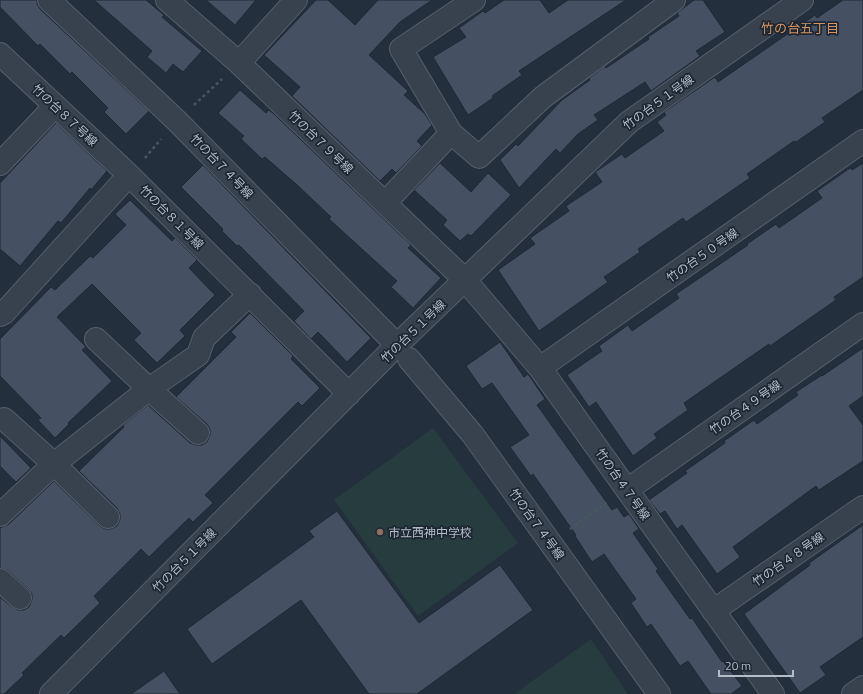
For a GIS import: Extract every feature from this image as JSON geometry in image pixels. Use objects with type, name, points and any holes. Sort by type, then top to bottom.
[{"type":"street","name":"竹の台７４号線","points":[[49,0],[177,121],[390,338]]},
{"type":"street","points":[[239,63],[296,0]]},
{"type":"street","points":[[474,0],[401,49],[450,133],[479,157],[543,96],[674,0]]},
{"type":"street","name":"竹の台５１号線","points":[[51,694],[397,345],[629,122],[802,0]]},
{"type":"street","name":"竹の台７９号線","points":[[179,4],[465,280]]},
{"type":"street","name":"竹の台８７号線","points":[[0,54],[129,175]]},
{"type":"street","points":[[0,164],[55,106]]},
{"type":"street","points":[[385,203],[450,133]]},
{"type":"street","name":"竹の台５０号線","points":[[540,368],[863,141]]},
{"type":"street","name":"竹の台８１号線","points":[[0,315],[4,313],[129,175],[349,394]]},
{"type":"street","name":"竹の台４７号線","points":[[465,280],[540,368],[773,694]]},
{"type":"street","points":[[0,516],[54,464],[148,389],[198,355],[204,338],[250,294]]},
{"type":"street","name":"竹の台４９号線","points":[[627,490],[863,324]]},
{"type":"street","points":[[96,340],[198,433]]},
{"type":"street","name":"竹の台７４号線","points":[[409,359],[472,436],[659,694]]},
{"type":"street","points":[[4,419],[54,464],[108,517]]},
{"type":"street","name":"竹の台４８号線","points":[[713,611],[863,507]]},
{"type":"street","points":[[0,580],[20,598]]},
{"type":"street","points":[[853,694],[863,687]]},
{"type":"path","points":[[550,542],[627,490]]},
{"type":"green space","points":[[433,428],[518,543],[418,616],[334,500]]},
{"type":"green space","points":[[591,639],[628,694],[514,694]]},
{"type":"building","points":[[0,0],[37,0],[37,4],[40,9],[149,111],[126,134],[104,112],[108,108],[72,72],[70,74],[40,44],[38,46],[0,7]]},
{"type":"building","points":[[94,0],[146,0],[164,15],[162,17],[202,51],[183,72],[173,64],[166,73],[147,57],[152,51]]},
{"type":"building","points":[[206,0],[256,0],[235,25]]},
{"type":"building","points":[[316,0],[328,0],[355,25],[378,0],[432,0],[400,22],[369,55],[408,91],[404,95],[425,114],[432,125],[417,141],[422,146],[396,173],[392,169],[380,181],[292,96],[300,87],[264,55]]},
{"type":"building","points":[[504,0],[540,0],[549,13],[568,0],[626,0],[519,71],[522,75],[492,96],[493,98],[468,115],[433,57],[466,37],[459,28],[483,11],[485,13]]},
{"type":"building","points":[[694,0],[703,0],[725,32],[696,51],[700,56],[651,91],[645,82],[594,115],[598,120],[578,134],[560,153],[556,149],[519,188],[500,160],[516,144],[518,146],[562,100],[590,80],[589,78],[605,66],[606,68],[649,39],[648,37],[679,16],[677,13]]},
{"type":"building","points":[[843,0],[863,0],[863,90],[822,118],[825,122],[796,142],[794,141],[747,174],[750,178],[686,222],[683,218],[638,249],[640,252],[604,277],[608,282],[539,331],[498,270],[535,244],[530,238],[569,211],[566,206],[602,182],[595,172],[622,154],[625,158],[664,131],[657,122],[666,115],[664,112],[715,77],[718,82],[815,15],[817,18]]},
{"type":"building","points":[[240,90],[266,113],[269,110],[275,115],[411,245],[408,248],[441,278],[413,308],[391,287],[397,281],[329,219],[331,217],[296,184],[265,157],[262,159],[241,139],[244,136],[218,113]]},
{"type":"building","points":[[56,123],[107,171],[91,190],[90,188],[61,223],[58,221],[20,266],[0,249],[0,183]]},
{"type":"building","points":[[440,163],[471,192],[488,173],[511,195],[471,236],[468,234],[460,241],[443,225],[447,220],[414,190]]},
{"type":"building","points":[[863,163],[863,277],[834,297],[836,300],[684,403],[688,410],[654,434],[657,438],[633,456],[596,402],[589,407],[567,375],[602,351],[599,346],[628,325],[632,331],[679,298],[676,294],[748,245],[747,244],[776,224],[779,228],[822,198],[817,191],[850,168],[852,170]]},
{"type":"building","points":[[203,165],[371,338],[347,362],[318,332],[311,339],[294,321],[304,311],[239,245],[237,246],[222,231],[223,229],[181,187]]},
{"type":"building","points":[[130,200],[172,241],[175,238],[197,260],[189,268],[215,295],[180,330],[185,336],[157,363],[134,340],[141,333],[92,284],[57,317],[86,347],[82,350],[112,381],[68,423],[69,424],[55,438],[38,420],[41,418],[0,376],[0,339],[51,287],[55,290],[90,256],[93,258],[126,225],[115,214]]},
{"type":"building","points":[[250,313],[293,356],[291,359],[320,388],[302,406],[298,402],[205,495],[213,503],[193,522],[189,518],[149,557],[141,549],[94,596],[100,603],[64,638],[61,635],[22,673],[24,675],[4,694],[0,694],[0,597],[12,607],[18,610],[24,610],[29,607],[32,600],[32,594],[8,571],[0,568],[0,528],[9,524],[54,481],[100,526],[105,529],[111,529],[117,526],[120,520],[120,514],[117,508],[79,471],[124,427],[123,425],[148,405],[190,443],[202,445],[207,442],[210,435],[210,429],[207,424],[176,397],[236,337],[231,332]]},
{"type":"building","points":[[500,342],[524,377],[528,374],[545,399],[537,405],[612,510],[617,507],[624,517],[629,514],[639,529],[633,533],[658,569],[656,571],[690,619],[692,618],[722,662],[723,661],[742,686],[731,694],[711,694],[688,661],[680,666],[651,624],[647,627],[631,603],[636,599],[604,554],[592,562],[575,536],[576,535],[533,474],[531,476],[510,447],[529,435],[492,383],[482,389],[466,366]]},
{"type":"building","points":[[863,348],[863,396],[849,406],[863,425],[863,461],[819,490],[816,486],[733,547],[740,557],[717,574],[682,525],[677,529],[665,511],[660,514],[649,500],[687,473],[685,471],[725,443],[724,441],[754,420],[757,424],[798,395],[796,392]]},
{"type":"building","points":[[0,436],[31,468],[16,482],[0,466]]},
{"type":"building","points":[[337,511],[419,623],[500,565],[533,610],[417,694],[369,694],[301,600],[212,664],[187,629],[314,537],[309,531]]},
{"type":"building","points":[[863,525],[863,637],[820,667],[826,675],[800,693],[744,614],[810,565],[809,563]]},
{"type":"building","points":[[164,671],[180,694],[131,694]]},
{"type":"place","name":"市立西神中学校","points":[[380,532]]},
{"type":"district","name":"竹の台五丁目","points":[[800,28]]}]
